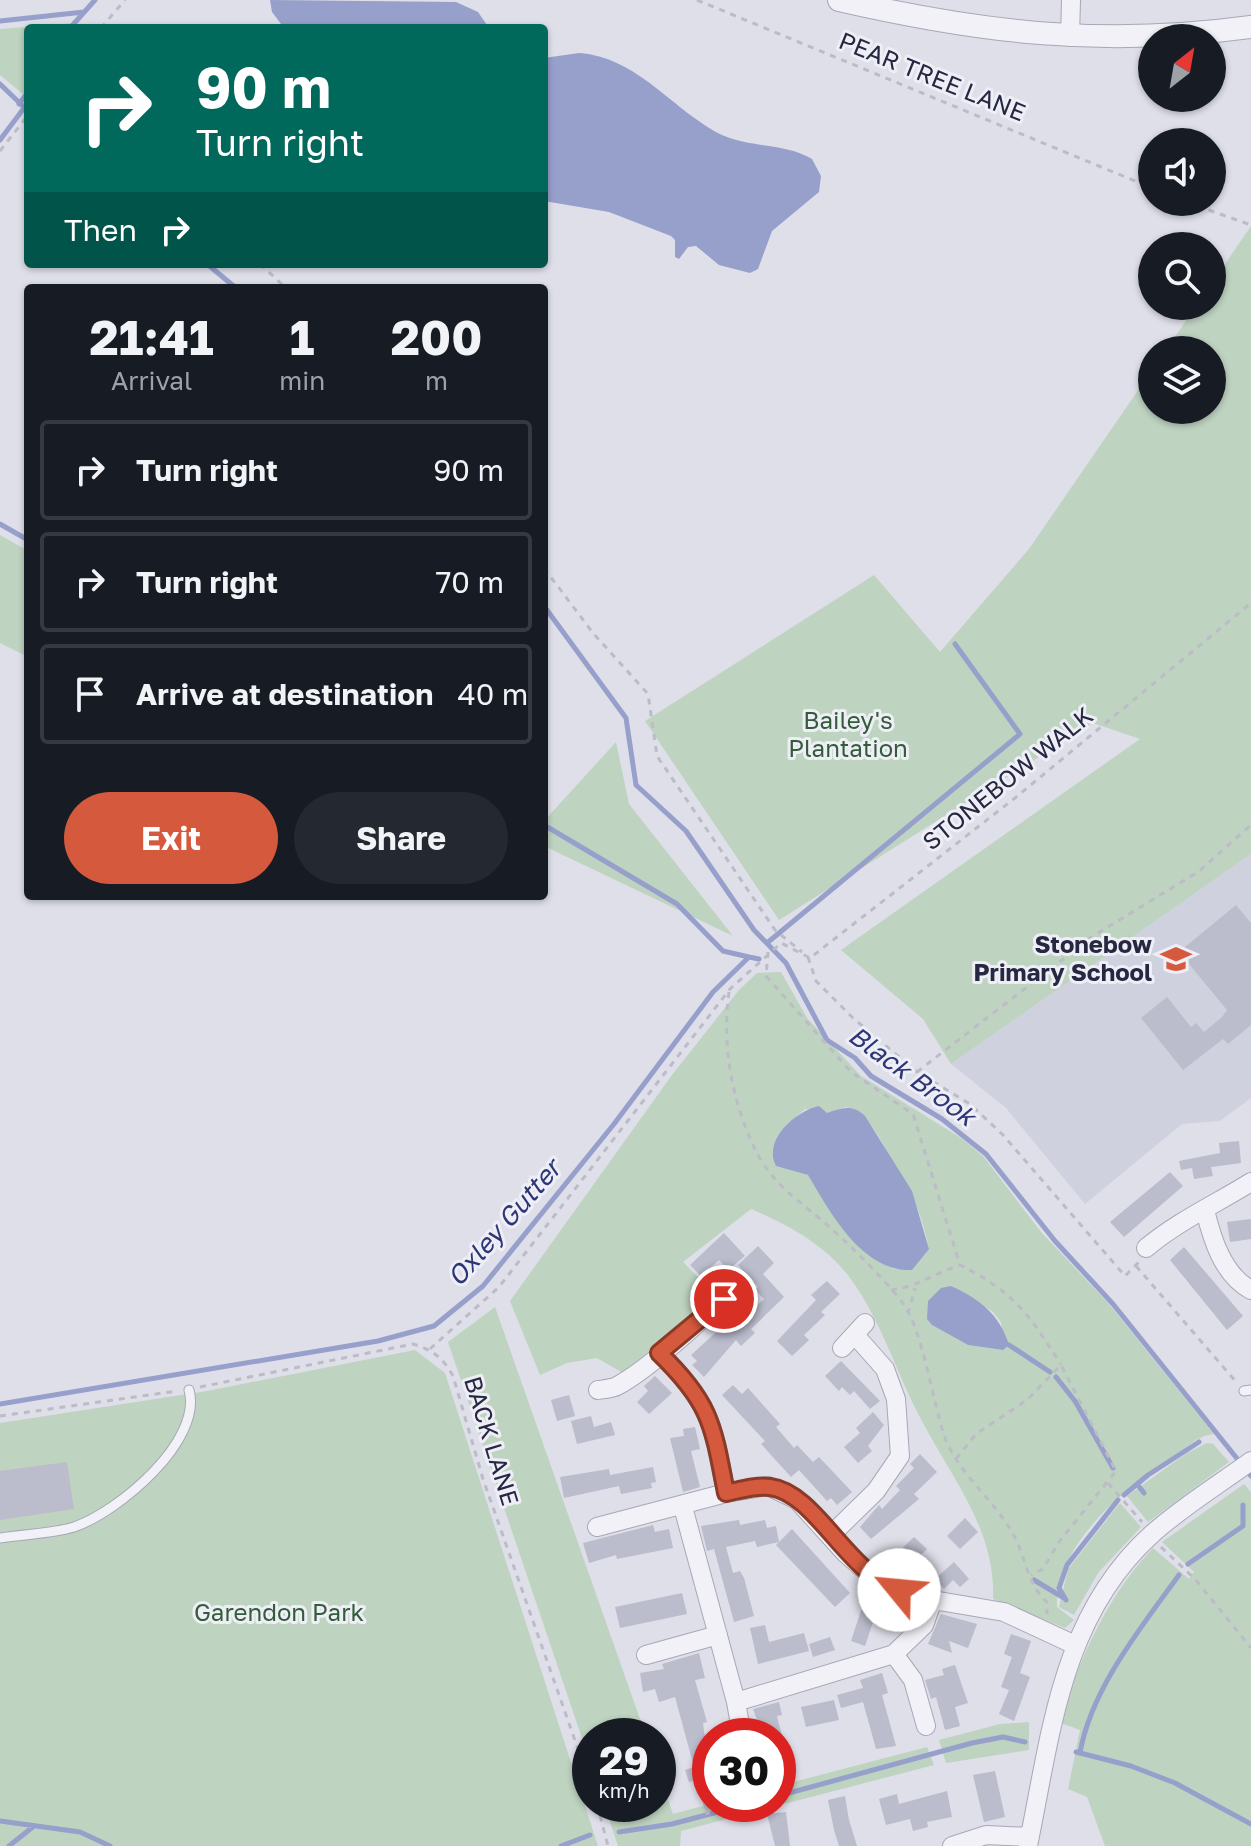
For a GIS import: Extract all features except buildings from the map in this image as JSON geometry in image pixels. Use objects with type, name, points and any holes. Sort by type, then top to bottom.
[{"type":"street","points":[[839,0],[952,24],[1070,37],[1185,35],[1251,27]]},
{"type":"street","points":[[1070,37],[1071,0]]},
{"type":"street","points":[[1146,1248],[1172,1226],[1251,1182]]},
{"type":"street","points":[[1205,1210],[1211,1235],[1227,1267],[1251,1290]]},
{"type":"street","points":[[610,1391],[727,1299]]},
{"type":"street","points":[[832,1534],[876,1491],[900,1456],[896,1399],[885,1369],[854,1335]]},
{"type":"street","points":[[659,1353],[686,1378],[708,1411],[726,1493]]},
{"type":"street","points":[[952,1846],[986,1835],[1029,1842],[1049,1726],[1075,1645],[1120,1569],[1150,1536],[1251,1461]]},
{"type":"street","points":[[608,1504],[605,1525],[683,1507],[726,1493],[768,1486],[782,1490],[832,1534],[846,1554],[882,1585],[933,1600],[1004,1612],[1075,1645]]},
{"type":"street","points":[[683,1507],[739,1718]]},
{"type":"street","points":[[736,1702],[894,1654],[924,1625],[933,1600]]},
{"type":"street","points":[[653,1647],[718,1635]]},
{"type":"street","points":[[894,1654],[913,1680],[921,1720]]},
{"type":"lane","points":[[0,1538],[73,1527],[99,1515],[133,1489],[164,1459],[185,1431],[192,1409],[189,1390]]},
{"type":"path","points":[[104,24],[125,0]]},
{"type":"path","name":"PEAR TREE LANE","points":[[697,0],[1138,182]]},
{"type":"path","points":[[0,151],[24,120]]},
{"type":"path","points":[[1226,216],[1251,225]]},
{"type":"path","points":[[264,268],[282,284]]},
{"type":"path","points":[[548,573],[593,633],[648,694],[657,756],[775,930],[810,958],[816,981],[853,1018],[917,1072],[970,1104],[1003,1135],[1125,1276],[1136,1266],[1247,1390]]},
{"type":"path","name":"STONEBOW WALK","points":[[810,958],[1015,798],[1251,603]]},
{"type":"path","points":[[917,1072],[1093,936],[1198,872],[1251,825]]},
{"type":"path","points":[[0,1416],[189,1390],[399,1346],[413,1344],[430,1349],[499,1287],[730,989],[781,943],[810,958]]},
{"type":"path","points":[[768,952],[766,976],[851,1072],[913,1114],[960,1265]]},
{"type":"path","points":[[730,989],[729,1059],[743,1122],[775,1183],[835,1231],[891,1290],[908,1314],[955,1460],[1001,1513],[1031,1575],[1034,1591],[1047,1602],[1047,1613],[1040,1629]]},
{"type":"path","points":[[891,1290],[915,1288],[939,1272],[960,1265],[996,1283],[1012,1296],[1061,1365],[1115,1465],[1116,1471],[1108,1483],[1059,1542],[1043,1569],[1031,1575]]},
{"type":"path","points":[[908,1314],[915,1288]]},
{"type":"path","name":"BACK LANE","points":[[430,1349],[445,1361],[453,1376],[483,1479],[572,1732]]},
{"type":"path","points":[[955,1460],[976,1434],[1027,1400],[1061,1365]]},
{"type":"path","points":[[1108,1483],[1150,1536],[1195,1579],[1251,1648]]},
{"type":"path","points":[[602,1822],[608,1846]]},
{"type":"shaded area","name":"Stonebow Primary School","points":[[1251,854],[1251,1098],[1220,1121],[1182,1124],[1085,1204],[1006,1108],[951,1064]]},
{"type":"green space","points":[[24,27],[23,94],[0,75],[0,29]]},
{"type":"green space","name":"Bailey's Plantation","points":[[1251,226],[1251,854],[951,1064],[923,1019],[841,950],[1140,739],[1093,723],[779,920],[645,721],[874,575],[940,652],[1029,549],[1138,390],[1138,424],[1226,424],[1226,336],[1176,336],[1186,320],[1226,320],[1226,263]]},
{"type":"green space","points":[[0,535],[24,549],[24,655],[0,643]]},
{"type":"green space","points":[[616,742],[629,804],[733,936],[548,848],[548,817]]},
{"type":"green space","points":[[781,972],[807,1018],[861,1076],[961,1138],[983,1156],[1041,1232],[1109,1304],[1214,1434],[1194,1441],[1137,1482],[1098,1518],[1081,1539],[1059,1584],[1057,1607],[1074,1620],[1065,1628],[993,1599],[992,1574],[980,1528],[913,1403],[859,1290],[837,1263],[815,1244],[777,1221],[751,1209],[683,1262],[714,1293],[710,1300],[623,1373],[597,1358],[567,1363],[540,1375],[510,1301],[672,1075],[739,990],[757,973]],"holes":[[[846,1107],[861,1116],[877,1134],[909,1190],[922,1222],[929,1249],[894,1269],[866,1252],[847,1233],[808,1175],[776,1166],[773,1157],[775,1141],[805,1109],[827,1113]],[[951,1286],[993,1312],[1001,1322],[1003,1350],[968,1345],[932,1325]]]},
{"type":"green space","points":[[495,1307],[640,1718],[575,1718],[448,1342]]},
{"type":"green space","name":"Garendon Park","points":[[415,1350],[445,1373],[572,1766],[572,1822],[590,1822],[598,1846],[0,1846],[0,1423],[207,1391]]},
{"type":"green space","points":[[1207,1443],[1213,1444],[1229,1462],[1148,1522],[1127,1496],[1187,1453]]},
{"type":"green space","points":[[1244,1484],[1251,1492],[1251,1846],[1105,1846],[1087,1797],[1068,1789],[1080,1730],[1061,1723],[1059,1718],[1097,1628],[1137,1567],[1153,1548],[1189,1579],[1194,1572],[1162,1542]]},
{"type":"green space","points":[[1120,1503],[1141,1527],[1098,1573],[1074,1615],[1059,1607],[1068,1569]]},
{"type":"green space","points":[[1029,1722],[1029,1750],[946,1763],[939,1740],[1000,1724]]},
{"type":"green space","points":[[927,1747],[934,1765],[796,1801],[796,1781]]},
{"type":"green space","points":[[692,1809],[692,1822],[716,1822],[681,1831],[680,1846],[618,1846],[610,1822],[676,1822],[676,1813]]},
{"type":"water","points":[[270,0],[456,2],[478,12],[486,24],[281,24],[272,12]]},
{"type":"water","points":[[579,53],[619,64],[722,135],[802,154],[812,159],[821,176],[819,192],[772,231],[758,269],[750,273],[719,265],[696,246],[688,247],[679,259],[675,257],[675,240],[671,236],[609,212],[548,202],[548,57]]},
{"type":"water","points":[[819,1106],[827,1113],[851,1108],[865,1116],[912,1191],[929,1249],[912,1270],[894,1268],[863,1251],[837,1222],[808,1175],[776,1166],[773,1156],[777,1137],[792,1120]]},
{"type":"water","points":[[951,1286],[988,1309],[1009,1345],[1003,1350],[968,1345],[932,1325],[927,1319],[928,1301],[941,1288]]},
{"type":"waterway","points":[[74,24],[95,0]]},
{"type":"waterway","points":[[0,21],[84,12]]},
{"type":"waterway","name":"Black Brook","points":[[0,84],[24,107]]},
{"type":"waterway","points":[[19,104],[24,97]]},
{"type":"waterway","points":[[0,140],[24,108]]},
{"type":"waterway","name":"Black Brook","points":[[212,268],[231,284]]},
{"type":"waterway","points":[[0,524],[24,538]]},
{"type":"waterway","name":"Black Brook","points":[[548,611],[626,718],[636,785],[686,831],[754,930],[786,963],[827,1040],[855,1058],[871,1076],[942,1119],[986,1154],[1055,1241],[1113,1304],[1251,1476]]},
{"type":"waterway","points":[[767,943],[1020,734],[955,644]]},
{"type":"waterway","points":[[548,827],[677,904],[723,951],[749,957]]},
{"type":"waterway","name":"Oxley Gutter","points":[[0,1404],[378,1341],[434,1326],[483,1286],[614,1124],[713,992],[749,957],[759,959]]},
{"type":"waterway","points":[[1009,1345],[1050,1372]]},
{"type":"waterway","points":[[1056,1377],[1075,1401],[1113,1468]]},
{"type":"waterway","points":[[1124,1495],[1148,1475],[1199,1442]]},
{"type":"waterway","points":[[1137,1484],[1144,1493]]},
{"type":"waterway","points":[[1066,1600],[1059,1588],[1067,1565],[1118,1500]]},
{"type":"waterway","points":[[1188,1564],[1243,1526],[1243,1505]]},
{"type":"waterway","points":[[1080,1753],[1086,1729],[1106,1682],[1179,1575]]},
{"type":"waterway","points":[[1034,1580],[1064,1598]]},
{"type":"waterway","points":[[796,1791],[972,1743],[1003,1737],[1025,1742]]},
{"type":"waterway","points":[[1076,1752],[1131,1766],[1175,1783],[1251,1824]]},
{"type":"waterway","points":[[619,1832],[692,1819]]},
{"type":"waterway","points":[[0,1821],[80,1832],[110,1846]]},
{"type":"waterway","points":[[9,1846],[34,1826]]},
{"type":"waterway","points":[[561,1846],[590,1835]]},
{"type":"place","name":"Stonebow Primary School","points":[[1176,959]]},
{"type":"route","points":[[724,1299],[659,1353],[686,1378],[708,1411],[726,1493],[768,1486],[782,1490],[797,1500],[832,1534],[846,1554],[866,1573],[882,1585],[899,1590]]}]
